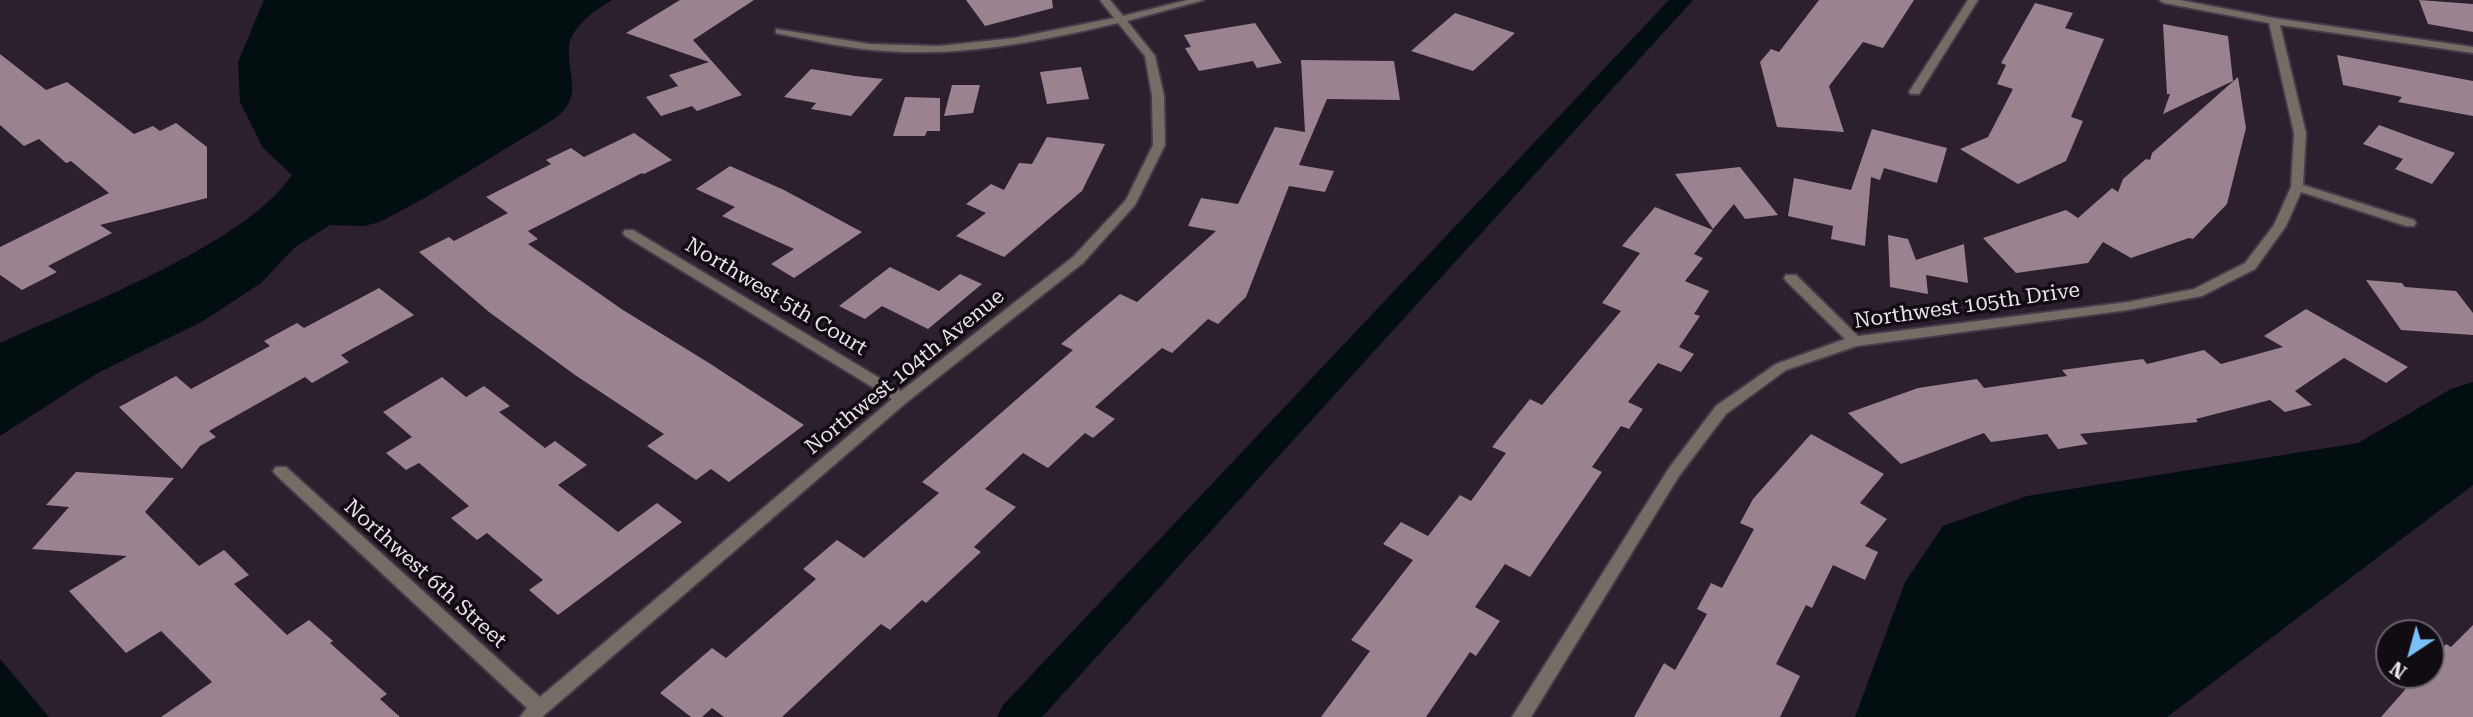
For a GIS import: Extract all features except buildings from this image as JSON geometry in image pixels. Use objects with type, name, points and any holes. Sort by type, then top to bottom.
[{"type":"street","name":"Northwest 104th Avenue","points":[[535,713],[902,398],[1078,260],[1130,202],[1159,145],[1158,96],[1150,56],[1105,0]]},
{"type":"street","points":[[780,31],[899,49],[958,48],[1023,41],[1199,0]]},
{"type":"street","points":[[1915,92],[1973,0]]},
{"type":"street","points":[[2164,0],[2274,20],[2473,50]]},
{"type":"street","name":"Northwest 105th Drive","points":[[1521,717],[1674,472],[1721,410],[1781,367],[1856,341],[2128,306],[2197,293],[2250,266],[2280,226],[2297,187],[2300,133],[2274,20]]},
{"type":"street","points":[[2297,187],[2410,223]]},
{"type":"street","name":"Northwest 5th Court","points":[[629,233],[902,398]]},
{"type":"street","points":[[1791,278],[1856,341]]},
{"type":"street","name":"Northwest 6th Street","points":[[281,471],[535,713]]},
{"type":"shaded area","points":[[264,0],[612,0],[585,20],[570,40],[572,93],[565,109],[556,118],[380,222],[364,226],[330,225],[294,248],[261,283],[203,321],[96,374],[0,436],[0,343],[158,272],[200,249],[238,226],[269,201],[292,175],[263,148],[240,102],[238,62]]},
{"type":"shaded area","points":[[2473,382],[2473,485],[2167,717],[1855,717],[1905,582],[1943,526],[2027,496],[2358,443],[2451,389]]},
{"type":"shaded area","points":[[0,659],[49,717],[0,717]]},
{"type":"waterway","points":[[1017,717],[1682,0]]}]
